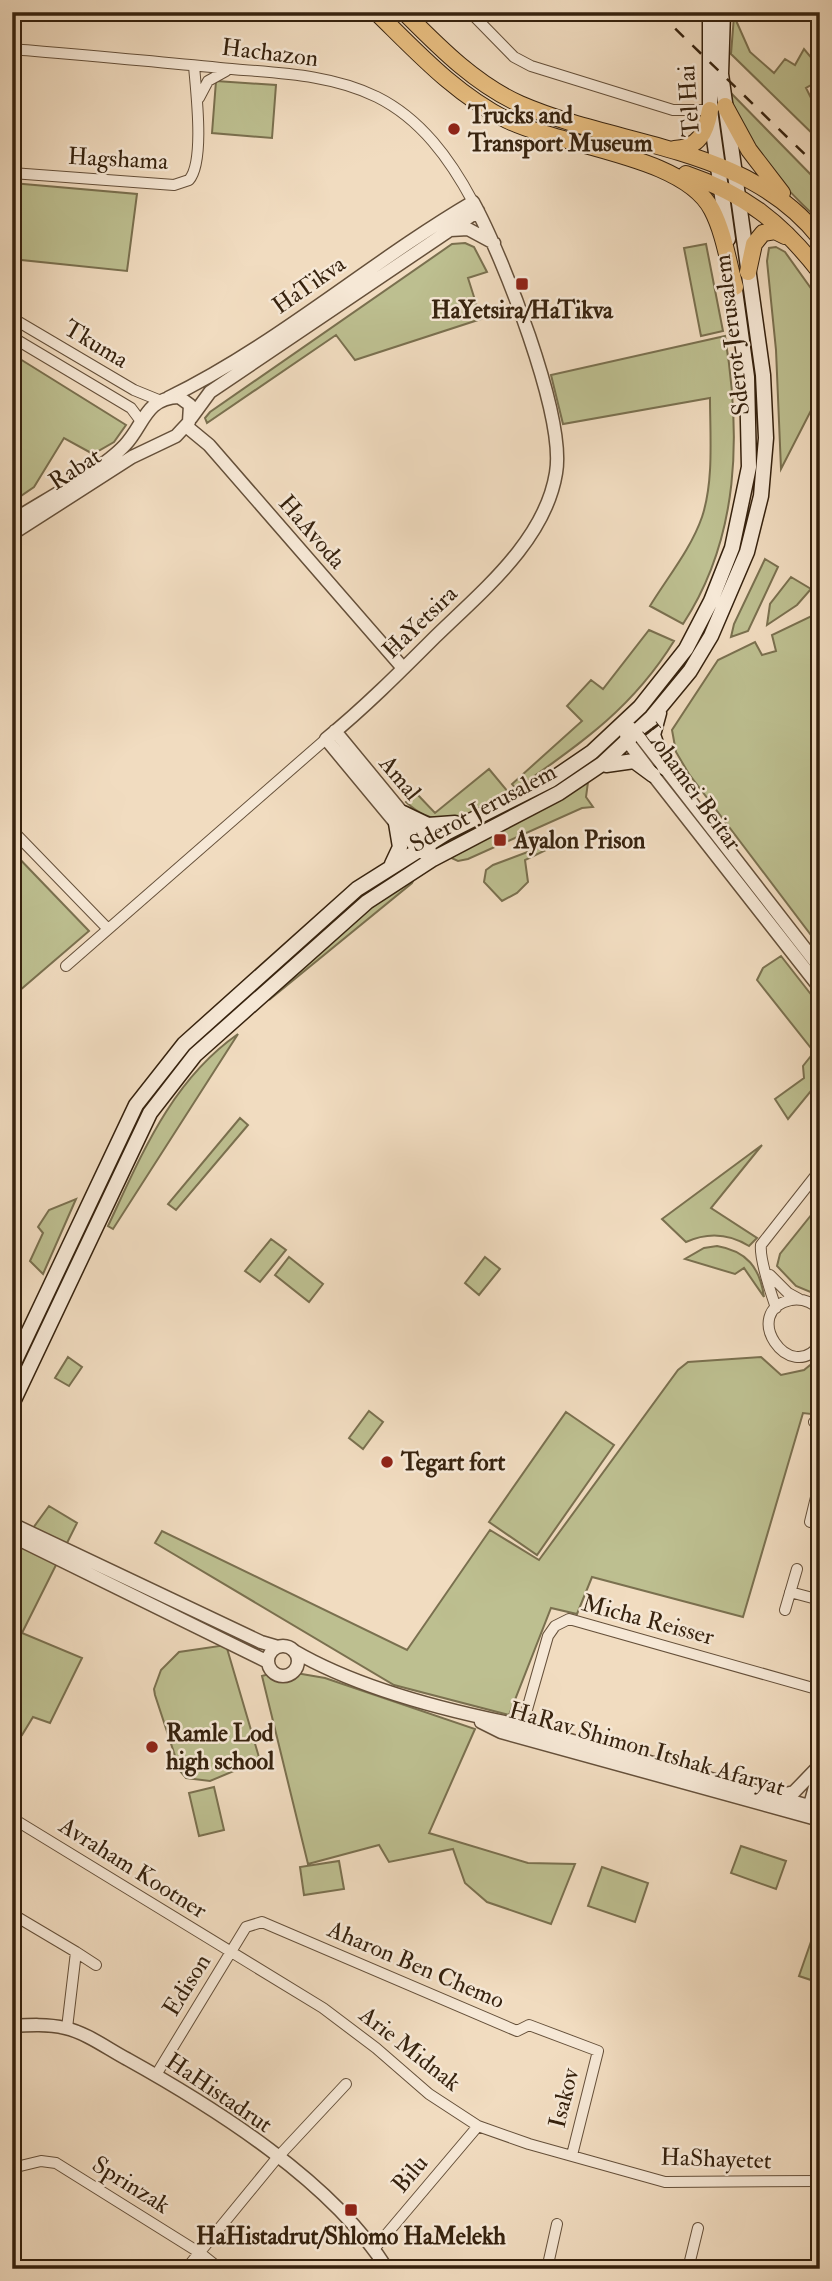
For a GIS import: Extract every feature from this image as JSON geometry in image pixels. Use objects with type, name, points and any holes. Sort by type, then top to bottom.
[{"type":"highway","points":[[376,12],[433,68],[495,113],[563,141],[654,165],[738,194],[798,245],[820,272]]},
{"type":"highway","points":[[404,12],[460,64],[505,96],[569,122],[726,167],[774,193],[808,224]]},
{"type":"highway","points":[[652,145],[688,148],[705,131],[718,108],[760,165],[820,238]]},
{"type":"highway","points":[[654,165],[683,178],[708,202],[717,222],[735,287]]},
{"type":"highway","points":[[748,272],[754,244],[763,233],[775,230],[798,245]]},
{"type":"main road","name":"Tel Hai","points":[[710,12],[726,167],[721,186]]},
{"type":"main road","name":"Tel Hai","points":[[718,108],[723,12]]},
{"type":"main road","name":"Sderot Jerusalem","points":[[12,1404],[135,1140],[162,1093],[216,1034],[344,921],[390,886],[433,859],[559,793],[598,768],[633,737],[699,657],[725,608],[747,552],[761,496],[766,413],[738,194],[726,167]]},
{"type":"main road","name":"Sderot Jerusalem","points":[[12,1367],[116,1143],[149,1084],[205,1023],[342,902],[389,867],[574,766],[624,724],[686,649],[722,574],[740,520],[749,467],[750,425],[721,186]]},
{"type":"main road","points":[[659,772],[653,735],[660,710],[670,695]]},
{"type":"main road","points":[[598,768],[617,761],[634,761],[659,772]]},
{"type":"main road","points":[[389,867],[400,852],[399,818],[437,826],[477,818]]},
{"type":"street","points":[[470,12],[514,57],[531,66],[673,110],[718,108]]},
{"type":"street","name":"Hachazon","points":[[12,49],[303,76],[376,97],[415,122],[429,137],[476,206]]},
{"type":"street","name":"Hagshama","points":[[12,173],[174,185],[184,183],[195,169],[197,106],[194,66]]},
{"type":"street","points":[[197,106],[208,81],[222,72],[235,69]]},
{"type":"street","name":"HaTikva","points":[[188,422],[210,392],[446,230],[476,206]]},
{"type":"street","name":"HaTikva","points":[[164,399],[226,368],[416,236],[476,206]]},
{"type":"street","name":"HaYetsira","points":[[66,966],[403,668],[522,547],[545,508],[557,472],[554,422],[514,293],[476,206]]},
{"type":"street","points":[[446,230],[468,229],[494,243]]},
{"type":"street","name":"Tkuma","points":[[12,318],[134,390],[164,399]]},
{"type":"street","name":"Tkuma","points":[[12,337],[131,408],[140,421]]},
{"type":"street","points":[[181,398],[189,402],[192,410],[188,422],[173,438],[163,443],[144,439],[139,432],[140,421],[164,399],[181,398]]},
{"type":"street","name":"Rabat","points":[[12,521],[117,453],[132,437],[140,421]]},
{"type":"street","name":"HaAvoda","points":[[188,422],[403,668]]},
{"type":"street","name":"Rabat","points":[[12,534],[132,457],[163,443]]},
{"type":"street","name":"Lohamei Beitar","points":[[624,724],[819,987]]},
{"type":"street","name":"Amal","points":[[330,735],[433,859]]},
{"type":"street","name":"Lohamei Beitar","points":[[659,772],[820,968]]},
{"type":"street","points":[[12,830],[108,929]]},
{"type":"street","points":[[819,1346],[800,1356],[787,1354],[776,1347],[769,1327],[776,1308],[761,1260],[761,1245],[820,1170]]},
{"type":"street","points":[[765,1269],[788,1293],[810,1302],[820,1310]]},
{"type":"street","points":[[776,1308],[787,1301],[799,1299]]},
{"type":"street","points":[[810,1522],[817,1505],[819,1485]]},
{"type":"street","points":[[12,1524],[261,1642],[287,1647],[294,1651],[297,1667],[290,1674],[280,1675],[272,1671],[268,1662],[12,1536]]},
{"type":"street","points":[[785,1610],[797,1569]]},
{"type":"street","points":[[790,1592],[820,1600]]},
{"type":"street","name":"Micha Reisser","points":[[526,1713],[548,1636],[555,1626],[569,1619],[820,1690]]},
{"type":"street","points":[[268,1662],[271,1652],[278,1647]]},
{"type":"street","name":"HaRav Shimon Itshak Afaryat","points":[[294,1651],[326,1669],[466,1714],[770,1795],[814,1813]]},
{"type":"street","name":"HaRav Shimon Itshak Afaryat","points":[[297,1667],[326,1669]]},
{"type":"street","name":"HaRav Shimon Itshak Afaryat","points":[[466,1714],[501,1732],[814,1813]]},
{"type":"street","points":[[770,1795],[794,1792],[820,1767]]},
{"type":"street","points":[[814,1813],[820,1767]]},
{"type":"street","name":"Avraham Kootner","points":[[12,1818],[232,1953]]},
{"type":"street","points":[[12,1914],[96,1965]]},
{"type":"street","name":"Aharon Ben Chemo","points":[[232,1953],[246,1927],[262,1922],[517,2031],[529,2025],[598,2051]]},
{"type":"street","points":[[67,2028],[76,1952]]},
{"type":"street","name":"Edison","points":[[156,2075],[232,1953]]},
{"type":"street","name":"Arie Midnak","points":[[232,1953],[323,2008],[376,2048],[429,2094],[478,2126],[572,2155]]},
{"type":"street","name":"HaHistadrut","points":[[12,2026],[67,2028],[156,2075],[219,2114],[339,2209],[374,2249],[387,2269]]},
{"type":"street","name":"Isakov","points":[[572,2155],[598,2051]]},
{"type":"street","points":[[186,2269],[277,2158],[346,2084]]},
{"type":"street","name":"Bilu","points":[[374,2249],[478,2126]]},
{"type":"street","name":"HaShayetet","points":[[572,2155],[665,2182],[820,2181]]},
{"type":"street","name":"Sprinzak","points":[[12,2168],[41,2161],[56,2163],[200,2252],[220,2269]]},
{"type":"street","points":[[547,2269],[557,2224]]},
{"type":"street","points":[[688,2269],[698,2228]]},
{"type":"green space","points":[[734,16],[750,52],[774,73],[785,59],[795,65],[804,49],[820,68],[820,80],[806,88],[820,116],[820,141],[731,54]]},
{"type":"green space","points":[[216,81],[276,85],[272,138],[212,133]]},
{"type":"green space","points":[[729,91],[820,184],[820,221],[792,194],[752,145],[734,109]]},
{"type":"green space","points":[[12,183],[137,194],[127,271],[12,259]]},
{"type":"green space","points":[[465,243],[474,247],[487,272],[468,278],[481,319],[355,360],[336,335],[207,423],[205,418],[210,412],[452,244]]},
{"type":"green space","points":[[706,244],[723,331],[701,336],[684,248]]},
{"type":"green space","points":[[776,247],[785,252],[820,301],[820,393],[781,469],[776,350],[767,261],[769,248]]},
{"type":"green space","points":[[725,336],[734,447],[726,520],[702,591],[683,624],[650,606],[685,552],[702,517],[710,473],[710,398],[563,424],[551,375]]},
{"type":"green space","points":[[12,354],[126,425],[114,442],[93,454],[64,438],[34,487],[12,502]]},
{"type":"green space","points":[[765,559],[778,567],[748,631],[731,637],[734,624]]},
{"type":"green space","points":[[791,577],[811,589],[797,605],[767,625],[770,604]]},
{"type":"green space","points":[[820,609],[820,947],[689,774],[676,752],[672,730],[718,660],[755,642],[762,655],[776,651],[772,635],[814,615]]},
{"type":"green space","points":[[649,630],[674,641],[641,686],[603,724],[516,789],[512,784],[582,721],[567,706],[591,680],[603,689]]},
{"type":"green space","points":[[489,769],[509,793],[470,814],[445,820],[432,818],[406,802],[416,793],[435,813]]},
{"type":"green space","points":[[588,782],[586,797],[593,807],[582,808],[468,859],[458,861],[449,857]]},
{"type":"green space","points":[[546,845],[548,849],[525,860],[528,882],[517,893],[502,901],[484,882],[486,870],[493,865]]},
{"type":"green space","points":[[12,851],[89,931],[12,997]]},
{"type":"green space","points":[[416,875],[412,883],[269,1000],[351,922]]},
{"type":"green space","points":[[781,956],[820,1006],[820,1080],[788,1119],[775,1099],[804,1078],[803,1066],[814,1052],[757,980],[763,968]]},
{"type":"green space","points":[[238,1034],[113,1229],[108,1226],[146,1146],[176,1096],[215,1053]]},
{"type":"green space","points":[[240,1118],[248,1125],[176,1210],[168,1204]]},
{"type":"green space","points":[[762,1145],[711,1208],[757,1238],[749,1246],[733,1238],[718,1235],[686,1242],[662,1219]]},
{"type":"green space","points":[[76,1199],[43,1274],[30,1261],[43,1233],[38,1227],[49,1210]]},
{"type":"green space","points":[[820,1204],[820,1296],[796,1286],[777,1266],[780,1254]]},
{"type":"green space","points":[[271,1239],[286,1250],[260,1282],[245,1271]]},
{"type":"green space","points":[[717,1246],[736,1252],[750,1262],[759,1278],[764,1297],[744,1268],[735,1274],[685,1259],[704,1248]]},
{"type":"green space","points":[[289,1257],[323,1284],[309,1302],[275,1275]]},
{"type":"green space","points":[[485,1257],[500,1269],[479,1295],[465,1283]]},
{"type":"green space","points":[[68,1357],[82,1367],[69,1386],[55,1378]]},
{"type":"green space","points":[[761,1357],[781,1375],[804,1370],[820,1357],[820,1415],[803,1413],[743,1617],[592,1577],[577,1614],[551,1608],[509,1715],[394,1685],[155,1543],[162,1531],[407,1650],[490,1530],[539,1560],[678,1370],[688,1362]]},
{"type":"green space","points":[[369,1411],[383,1422],[363,1449],[349,1438]]},
{"type":"green space","points":[[566,1412],[614,1445],[537,1555],[489,1522]]},
{"type":"green space","points":[[49,1506],[77,1523],[22,1633],[82,1658],[50,1723],[33,1717],[22,1735],[12,1732],[12,1557]]},
{"type":"green space","points":[[226,1645],[261,1764],[248,1765],[210,1781],[186,1778],[180,1771],[154,1689],[161,1670],[179,1652]]},
{"type":"green space","points":[[296,1673],[325,1678],[475,1729],[429,1833],[528,1863],[575,1864],[551,1924],[487,1902],[465,1883],[453,1849],[389,1862],[379,1845],[308,1864],[262,1676],[269,1674],[283,1679]]},
{"type":"green space","points":[[214,1787],[224,1830],[199,1836],[189,1793]]},
{"type":"green space","points":[[741,1846],[786,1861],[776,1889],[731,1873]]},
{"type":"green space","points":[[339,1861],[344,1889],[304,1895],[300,1867]]},
{"type":"green space","points":[[602,1867],[648,1883],[635,1922],[588,1906]]},
{"type":"green space","points":[[814,1933],[820,1935],[820,1983],[799,1976]]},
{"type":"railway","points":[[658,12],[820,169]]},
{"type":"place","name":"Trucks and Transport Museum","points":[[454,129]]},
{"type":"place","name":"HaYetsira/HaTikva","points":[[522,284]]},
{"type":"place","name":"Ayalon Prison","points":[[500,840]]},
{"type":"place","name":"Tegart fort","points":[[387,1462]]},
{"type":"place","name":"Ramle Lod high school","points":[[152,1747]]},
{"type":"place","name":"HaHistadrut/Shlomo HaMelekh","points":[[351,2210]]}]
